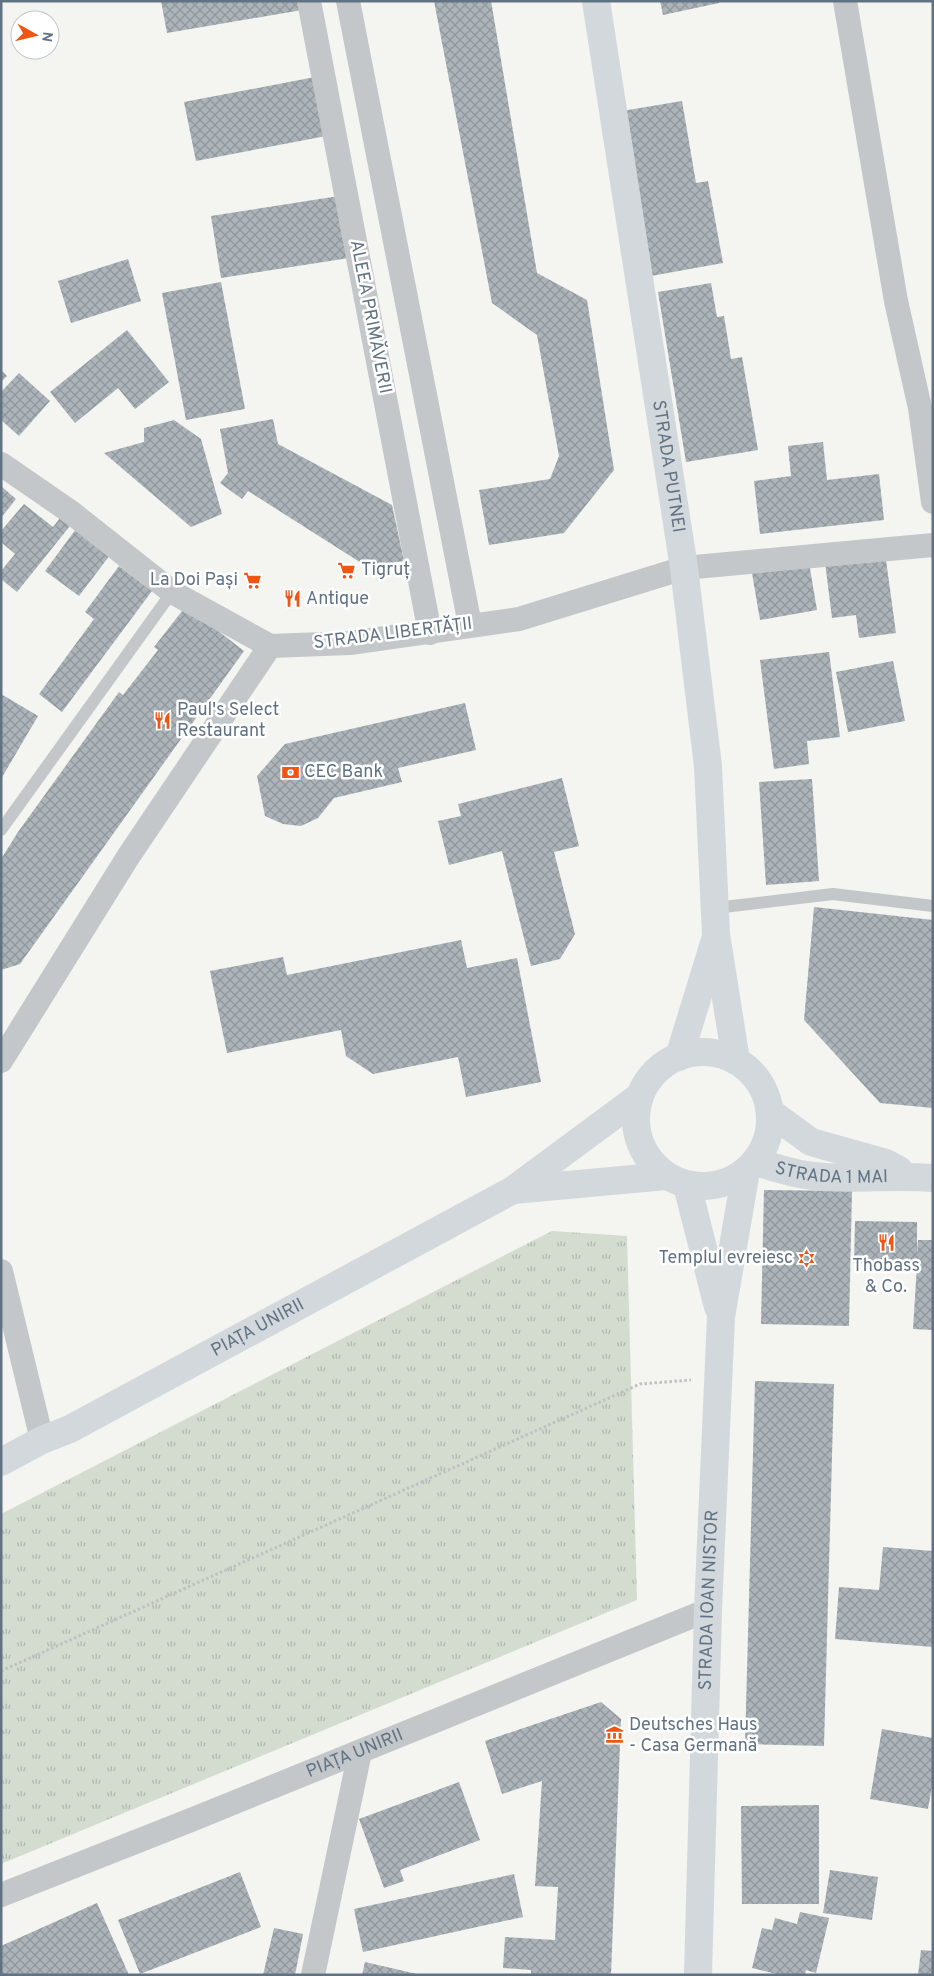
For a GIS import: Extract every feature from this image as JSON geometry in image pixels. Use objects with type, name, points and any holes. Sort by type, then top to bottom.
[{"type":"main road","name":"STRADA PUTNEI","points":[[596,1],[684,568],[708,766],[716,921],[736,1061]]},
{"type":"main road","name":"STRADA PUTNEI","points":[[679,1056],[716,921]]},
{"type":"main road","points":[[698,1052],[717,1054],[736,1061],[753,1074],[764,1090],[770,1112],[769,1133],[751,1166],[729,1182],[708,1187],[677,1181],[650,1161],[639,1141],[636,1118],[640,1096],[649,1079],[662,1066],[679,1056],[698,1052]]},
{"type":"main road","name":"PIAȚA UNIRII","points":[[1,1462],[42,1440],[70,1429],[513,1190],[640,1096]]},
{"type":"main road","name":"STRADA 1 MAI","points":[[770,1112],[811,1142],[886,1163],[921,1177]]},
{"type":"main road","name":"STRADA 1 MAI","points":[[751,1166],[801,1174],[850,1178],[921,1177]]},
{"type":"main road","name":"STRADA IOAN NISTOR","points":[[698,1975],[708,1610],[721,1317],[751,1166]]},
{"type":"main road","name":"PIAȚA UNIRII","points":[[513,1190],[677,1181]]},
{"type":"main road","name":"STRADA IOAN NISTOR","points":[[677,1181],[721,1317]]},
{"type":"street","name":"ALEEA PRIMĂVERII","points":[[309,1],[430,632]]},
{"type":"street","points":[[348,1],[470,625]]},
{"type":"street","points":[[845,1],[896,301],[920,408],[933,502]]},
{"type":"street","points":[[1,464],[72,513],[172,592],[270,646],[128,857],[1,1061]]},
{"type":"street","name":"STRADA LIBERTĂȚII","points":[[270,646],[350,644],[519,619],[684,568],[933,545]]},
{"type":"street","points":[[1,1271],[42,1440]]},
{"type":"street","name":"PIAȚA UNIRII","points":[[1,1895],[360,1752],[708,1610]]},
{"type":"street","points":[[313,1975],[360,1752]]},
{"type":"lane","points":[[1,830],[172,592]]},
{"type":"lane","points":[[716,921],[833,894],[933,906]]},
{"type":"path","points":[[1,1671],[640,1384],[719,1378]]},
{"type":"green space","points":[[552,1231],[627,1236],[637,1600],[1,1864],[1,1514]]},
{"type":"building","points":[[161,1],[301,1],[302,10],[167,33]]},
{"type":"building","points":[[434,1],[491,1],[537,273],[587,300],[614,470],[564,533],[489,545],[479,490],[550,479],[559,456],[537,335],[492,303]]},
{"type":"building","points":[[660,1],[719,1],[719,3],[663,15]]},
{"type":"building","points":[[315,77],[326,136],[196,161],[184,102]]},
{"type":"building","points":[[682,101],[696,183],[708,181],[723,263],[651,276],[622,111]]},
{"type":"building","points":[[339,196],[349,258],[221,278],[211,216]]},
{"type":"building","points":[[128,259],[141,301],[71,323],[58,281]]},
{"type":"building","points":[[221,282],[245,409],[186,420],[162,293]]},
{"type":"building","points":[[711,283],[717,317],[724,316],[731,359],[742,357],[758,450],[686,462],[658,292]]},
{"type":"building","points":[[127,330],[169,382],[135,409],[118,388],[75,423],[50,392]]},
{"type":"building","points":[[1,370],[7,376],[1,382]]},
{"type":"building","points":[[19,373],[50,401],[19,436],[1,420],[1,392]]},
{"type":"building","points":[[273,419],[278,444],[392,505],[404,561],[366,566],[248,491],[242,499],[220,483],[228,473],[220,429]]},
{"type":"building","points":[[174,420],[201,439],[222,514],[191,527],[104,453],[144,442],[144,428]]},
{"type":"building","points":[[823,442],[827,480],[879,474],[884,520],[760,534],[754,481],[791,476],[788,446]]},
{"type":"building","points":[[1,486],[16,499],[1,518]]},
{"type":"building","points":[[24,504],[53,527],[60,518],[70,526],[17,592],[1,579],[1,571],[15,554],[1,542],[1,531]]},
{"type":"building","points":[[76,529],[110,555],[79,596],[45,571]]},
{"type":"building","points":[[885,553],[896,633],[859,638],[856,615],[832,618],[825,562]]},
{"type":"building","points":[[809,563],[817,610],[760,620],[752,573]]},
{"type":"building","points":[[119,566],[152,591],[62,712],[39,694],[94,619],[85,612]]},
{"type":"building","points":[[186,606],[244,651],[20,964],[1,970],[1,859],[18,832],[119,692],[123,695],[158,650],[154,647]]},
{"type":"building","points":[[829,652],[840,737],[807,741],[809,764],[774,769],[760,660]]},
{"type":"building","points":[[893,661],[905,721],[848,732],[836,672]]},
{"type":"building","points":[[1,694],[38,716],[1,779]]},
{"type":"building","points":[[465,703],[476,750],[398,768],[402,782],[334,798],[318,818],[301,826],[283,824],[265,816],[257,776],[285,744]]},
{"type":"building","points":[[562,778],[579,846],[554,852],[575,934],[560,959],[531,966],[502,851],[449,865],[438,821],[461,816],[458,804]]},
{"type":"building","points":[[812,779],[819,881],[766,885],[759,782]]},
{"type":"building","points":[[814,907],[933,920],[933,1108],[880,1103],[804,1020]]},
{"type":"building","points":[[461,940],[467,968],[517,958],[541,1082],[466,1097],[458,1057],[373,1074],[346,1056],[341,1030],[227,1053],[210,971],[283,957],[287,975]]},
{"type":"building","name":"Templul evreiesc","points":[[764,1190],[852,1191],[849,1326],[761,1324]]},
{"type":"building","name":"Thobass & Co.","points":[[855,1221],[917,1222],[917,1253],[918,1240],[933,1240],[933,1330],[913,1329],[917,1265],[854,1263]]},
{"type":"building","points":[[755,1381],[834,1384],[824,1746],[745,1744]]},
{"type":"building","points":[[883,1547],[933,1551],[933,1647],[835,1639],[839,1587],[879,1590]]},
{"type":"building","points":[[601,1702],[621,1719],[611,1975],[531,1975],[531,1970],[503,1968],[505,1937],[555,1940],[558,1887],[535,1886],[542,1781],[502,1794],[485,1741]]},
{"type":"building","points":[[882,1729],[933,1738],[933,1781],[928,1809],[870,1799]]},
{"type":"building","points":[[459,1782],[480,1840],[400,1870],[404,1881],[384,1888],[359,1819]]},
{"type":"building","points":[[819,1805],[819,1904],[742,1904],[741,1806]]},
{"type":"building","points":[[830,1870],[878,1877],[872,1920],[823,1913]]},
{"type":"building","points":[[240,1872],[261,1927],[140,1974],[118,1920]]},
{"type":"building","points":[[514,1874],[523,1917],[363,1952],[354,1909]]},
{"type":"building","points":[[97,1903],[129,1975],[1,1975],[1,1946]]},
{"type":"building","points":[[800,1912],[829,1918],[816,1973],[806,1970],[805,1975],[781,1975],[752,1968],[762,1928],[772,1930],[775,1918],[797,1924]]},
{"type":"building","points":[[274,1928],[303,1934],[295,1975],[263,1975]]},
{"type":"building","points":[[921,1950],[933,1951],[933,1975],[918,1975]]},
{"type":"building","points":[[365,1962],[417,1974],[417,1975],[362,1975]]},
{"type":"place","name":"Tigruț","points":[[347,570]]},
{"type":"place","name":"La Doi Pași","points":[[252,580]]},
{"type":"place","name":"Antique","points":[[292,599]]},
{"type":"place","name":"Paul's Select Restaurant","points":[[163,720]]},
{"type":"place","name":"CEC Bank","points":[[290,772]]},
{"type":"place","name":"Thobass & Co.","points":[[886,1243]]},
{"type":"place","name":"Templul evreiesc","points":[[807,1258]]},
{"type":"place","name":"Deutsches Haus - Casa Germană","points":[[615,1735]]}]
